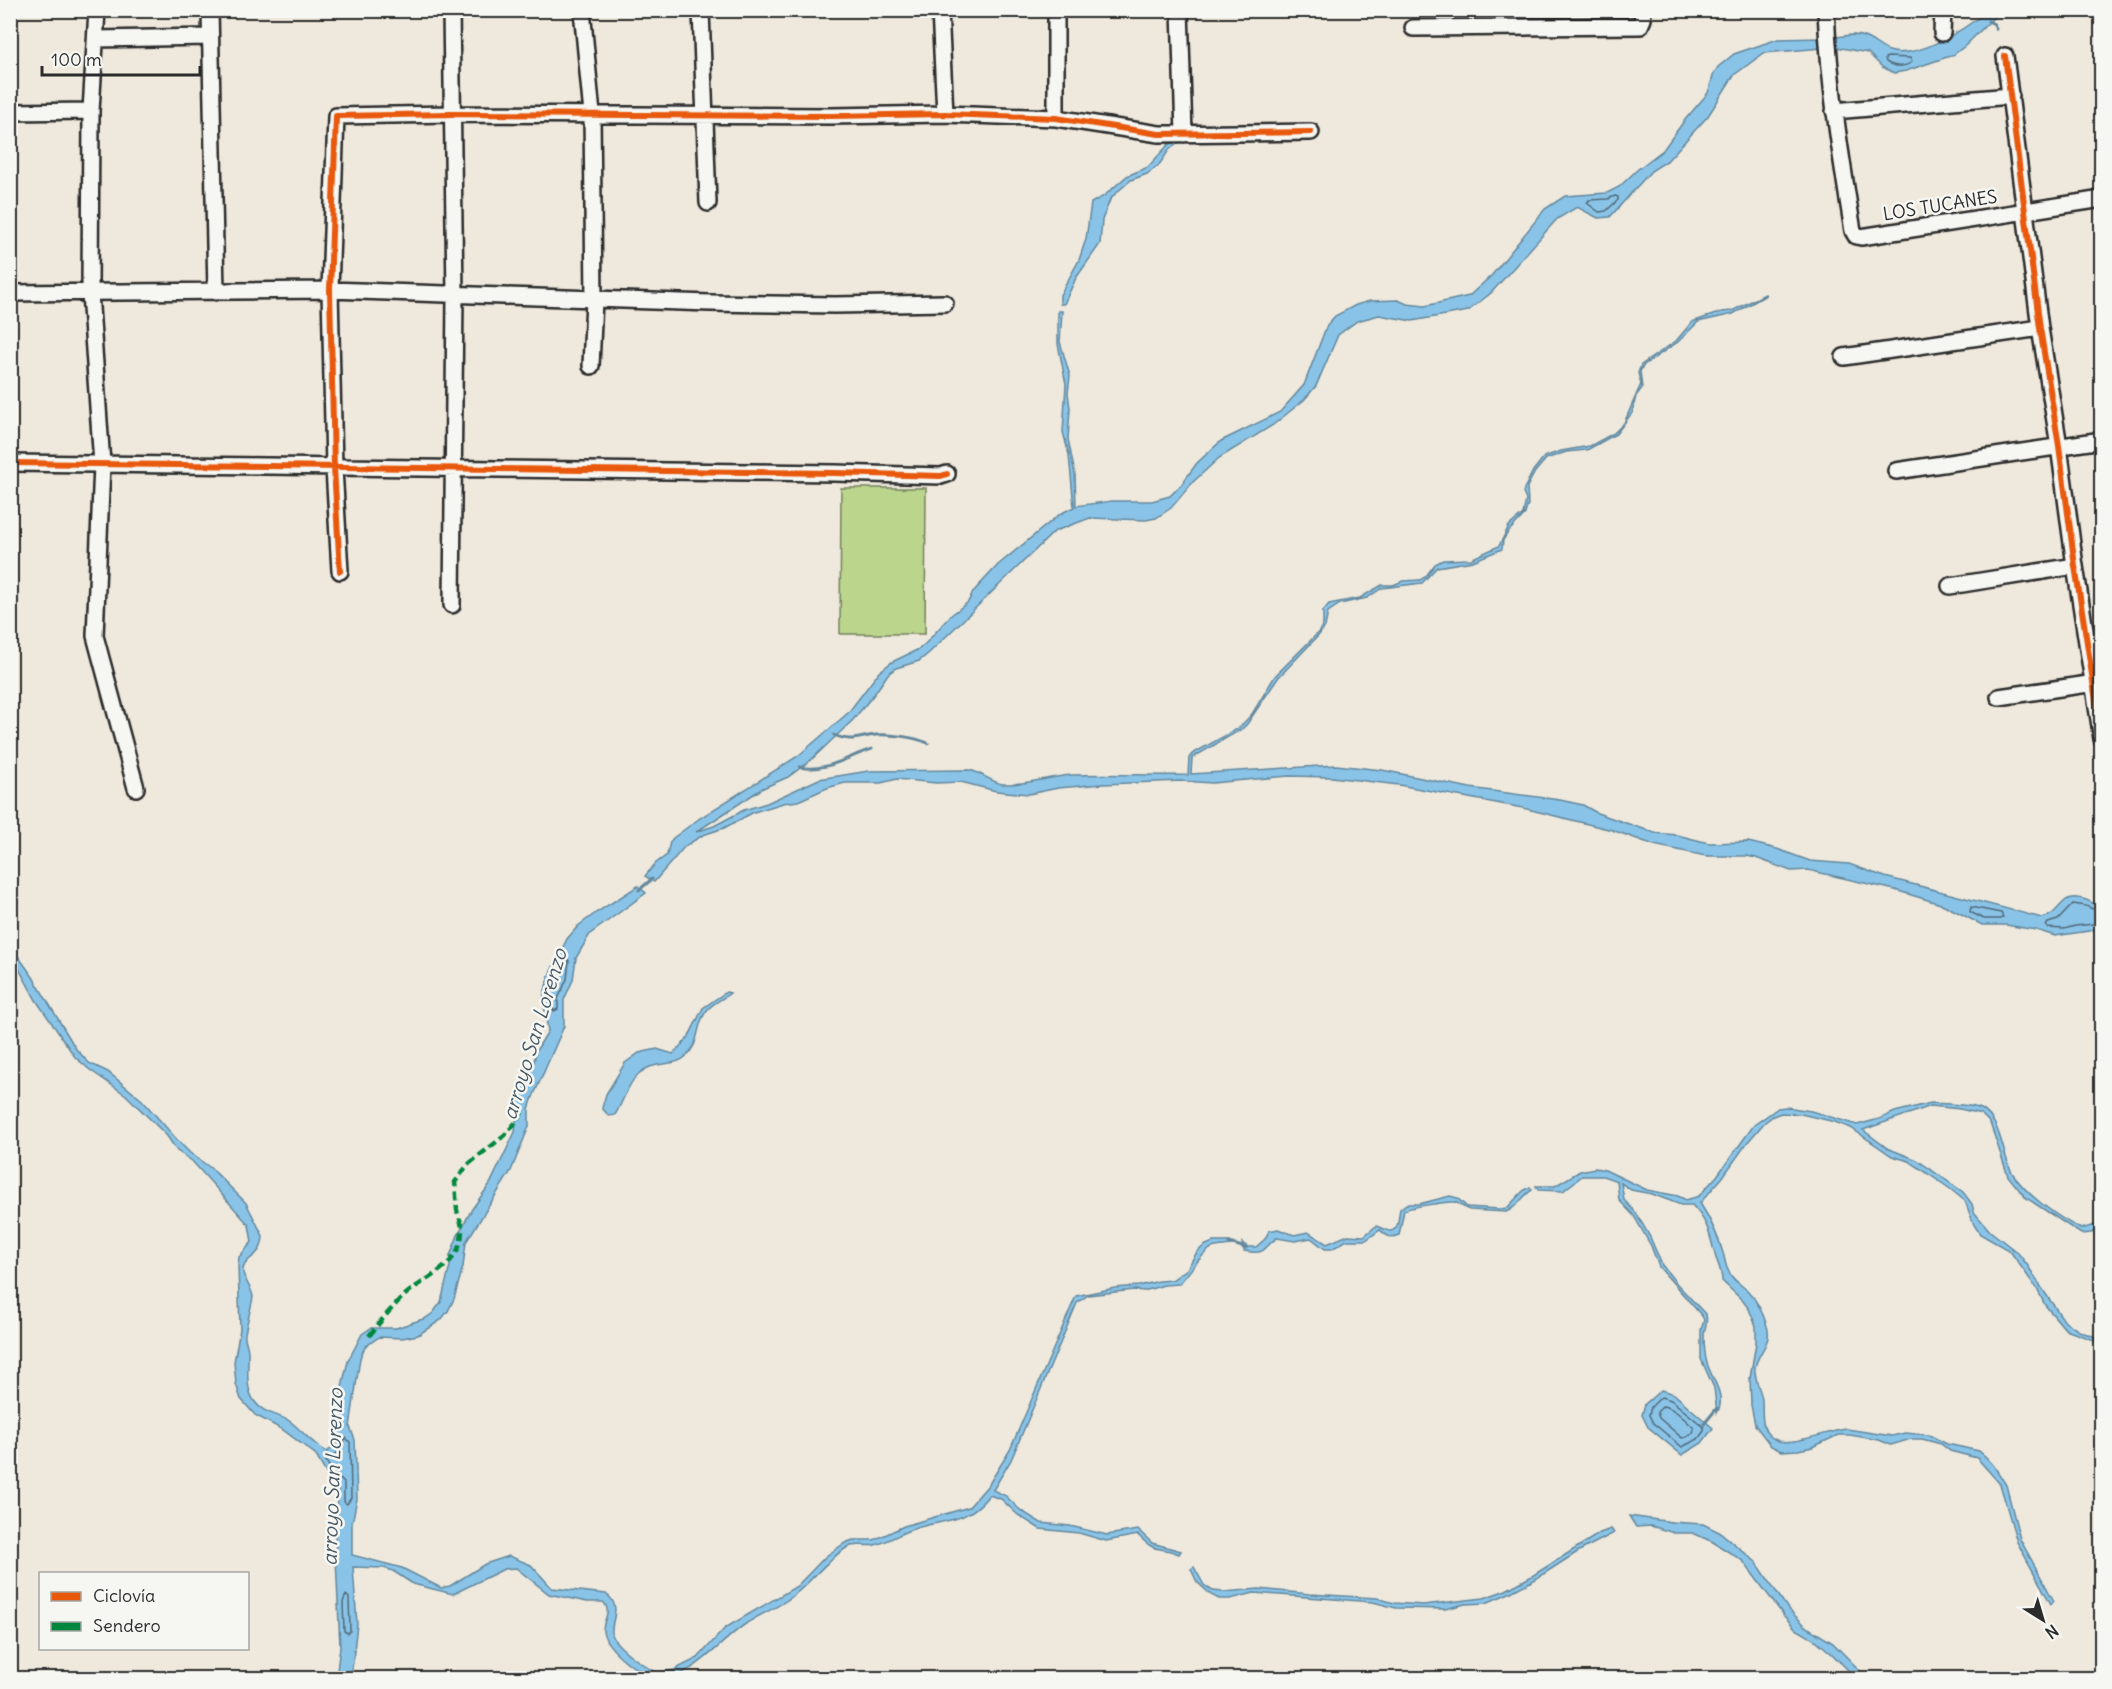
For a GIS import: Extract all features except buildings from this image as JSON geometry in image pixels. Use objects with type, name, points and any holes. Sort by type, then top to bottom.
[{"type":"street","points":[[97,10],[91,111],[90,293],[102,464],[95,636],[136,788]]},
{"type":"street","points":[[210,10],[216,292]]},
{"type":"street","points":[[451,10],[455,295],[452,606]]},
{"type":"street","points":[[582,10],[592,114],[594,300],[591,366]]},
{"type":"street","points":[[701,10],[708,203]]},
{"type":"street","points":[[940,10],[945,114]]},
{"type":"street","points":[[1056,10],[1056,118]]},
{"type":"street","points":[[1180,10],[1184,134]]},
{"type":"street","points":[[1413,28],[1640,26],[1643,19],[1642,10]]},
{"type":"street","points":[[1826,10],[1827,55],[1834,111],[2011,96]]},
{"type":"street","points":[[1942,33],[1943,10]]},
{"type":"street","points":[[96,39],[210,37]]},
{"type":"street","points":[[2005,56],[2040,328],[2075,566],[2097,683],[2102,739]]},
{"type":"street","points":[[10,112],[91,111]]},
{"type":"street","name":"LOS TUCANES","points":[[1834,111],[1853,231],[1856,236],[2102,199]]},
{"type":"street","points":[[340,571],[334,468],[330,290],[336,116],[945,114],[1056,118],[1159,134],[1311,132]]},
{"type":"street","points":[[10,293],[330,290],[594,300],[835,305],[945,303]]},
{"type":"street","points":[[1844,357],[2040,328]]},
{"type":"street","points":[[1896,471],[2102,440]]},
{"type":"street","points":[[10,463],[835,473],[941,477],[947,474]]},
{"type":"street","points":[[1950,586],[2075,566]]},
{"type":"street","points":[[2000,697],[2097,683]]},
{"type":"green space","points":[[841,488],[926,488],[925,634],[840,634]]},
{"type":"water","points":[[1987,11],[2000,11],[1953,55],[1906,71],[1894,73],[1882,67],[1868,53],[1836,47],[1836,37],[1854,35],[1867,38],[1889,51],[1901,53],[1913,51],[1954,34]]},
{"type":"water","points":[[1821,38],[1822,48],[1764,53],[1734,75],[1708,116],[1667,161],[1651,171],[1610,217],[1598,218],[1577,207],[1557,219],[1491,293],[1468,311],[1412,321],[1379,315],[1357,321],[1338,335],[1316,386],[1304,400],[1273,425],[1219,458],[1193,482],[1171,508],[1156,518],[1146,520],[1090,518],[1055,531],[929,653],[919,661],[896,668],[888,674],[853,720],[811,760],[788,777],[763,788],[696,832],[819,779],[869,771],[969,770],[1003,784],[1072,775],[1188,775],[1189,758],[1192,754],[1239,728],[1252,714],[1275,676],[1318,633],[1323,624],[1323,611],[1329,604],[1360,598],[1382,585],[1420,580],[1435,564],[1443,560],[1471,559],[1499,546],[1509,526],[1523,514],[1526,500],[1524,489],[1533,471],[1544,457],[1561,451],[1590,446],[1614,433],[1624,423],[1641,384],[1638,373],[1641,365],[1676,341],[1692,322],[1732,311],[1765,294],[1733,314],[1698,322],[1678,342],[1644,365],[1640,371],[1642,388],[1636,396],[1632,413],[1616,434],[1587,450],[1566,452],[1546,459],[1535,472],[1527,487],[1528,504],[1525,514],[1503,540],[1502,549],[1473,561],[1437,567],[1422,583],[1382,588],[1367,598],[1340,604],[1328,612],[1325,627],[1278,678],[1247,724],[1192,758],[1191,774],[1336,765],[1382,770],[1470,788],[1560,800],[1583,805],[1597,813],[1655,833],[1677,835],[1709,843],[1748,842],[1777,849],[1810,861],[1849,864],[1885,877],[2042,918],[2053,913],[2069,899],[2084,899],[2101,908],[2102,929],[2055,936],[2006,925],[1982,925],[1944,905],[1895,890],[1808,870],[1791,871],[1756,858],[1706,856],[1654,845],[1612,830],[1523,808],[1399,785],[1332,777],[1289,776],[1212,783],[1182,781],[1103,784],[1058,788],[1029,794],[996,791],[961,782],[936,783],[897,779],[881,783],[845,783],[798,801],[754,812],[724,828],[703,835],[685,846],[654,882],[645,876],[656,863],[667,855],[673,838],[700,818],[798,756],[848,713],[879,672],[892,662],[919,649],[950,616],[968,602],[973,592],[998,565],[1060,514],[1074,507],[1069,455],[1063,432],[1066,384],[1058,344],[1058,311],[1062,311],[1060,342],[1070,376],[1068,439],[1075,474],[1076,506],[1112,501],[1152,501],[1170,496],[1197,463],[1221,441],[1280,412],[1304,385],[1327,325],[1335,316],[1356,305],[1370,301],[1398,300],[1407,304],[1425,306],[1469,296],[1492,275],[1545,209],[1565,196],[1607,193],[1619,187],[1663,150],[1708,93],[1718,67],[1734,54],[1778,39]]},
{"type":"water","points":[[1180,139],[1181,141],[1169,150],[1159,165],[1147,174],[1131,180],[1110,200],[1102,220],[1100,244],[1076,278],[1064,304],[1060,304],[1060,295],[1079,260],[1086,239],[1091,203],[1104,196],[1127,176],[1148,167],[1168,145]]},
{"type":"water","points":[[638,886],[646,893],[590,934],[576,958],[573,980],[564,1000],[564,1026],[533,1097],[529,1109],[529,1126],[511,1171],[466,1242],[463,1267],[454,1299],[448,1311],[441,1320],[418,1335],[402,1338],[379,1337],[365,1347],[360,1358],[350,1427],[355,1440],[357,1499],[352,1523],[352,1555],[402,1568],[441,1588],[450,1586],[485,1564],[509,1556],[531,1565],[552,1588],[606,1594],[612,1599],[614,1605],[612,1632],[620,1646],[656,1673],[674,1670],[698,1658],[725,1628],[797,1586],[826,1556],[845,1543],[853,1540],[874,1540],[904,1526],[969,1507],[989,1484],[1010,1450],[1076,1296],[1172,1280],[1187,1269],[1197,1252],[1204,1246],[1213,1242],[1230,1242],[1232,1245],[1208,1250],[1179,1284],[1164,1285],[1144,1291],[1088,1295],[1077,1303],[1011,1460],[993,1490],[1006,1496],[1020,1510],[1041,1523],[1070,1526],[1107,1535],[1138,1530],[1152,1543],[1181,1551],[1179,1554],[1149,1545],[1138,1535],[1106,1541],[1079,1533],[1040,1529],[1018,1515],[1001,1499],[989,1495],[981,1504],[963,1516],[913,1529],[875,1545],[848,1547],[833,1557],[789,1599],[737,1630],[693,1667],[669,1677],[656,1677],[641,1672],[610,1646],[603,1631],[607,1609],[603,1602],[587,1602],[549,1594],[516,1568],[504,1569],[453,1594],[413,1584],[384,1568],[353,1567],[357,1624],[351,1678],[336,1678],[340,1647],[335,1535],[338,1486],[326,1473],[315,1454],[283,1430],[255,1415],[241,1399],[236,1384],[234,1362],[240,1329],[238,1266],[239,1257],[252,1242],[249,1225],[192,1161],[177,1151],[167,1136],[126,1095],[75,1057],[36,1000],[11,954],[11,946],[33,977],[76,1049],[89,1063],[108,1072],[142,1100],[190,1153],[212,1169],[246,1203],[263,1236],[260,1249],[247,1261],[243,1269],[253,1297],[245,1336],[248,1349],[249,1390],[258,1406],[291,1422],[327,1452],[337,1443],[339,1403],[343,1382],[348,1361],[362,1334],[371,1328],[396,1328],[426,1318],[441,1302],[450,1266],[450,1256],[458,1235],[472,1209],[490,1184],[515,1132],[519,1093],[534,1062],[536,1051],[548,1031],[543,998],[549,975],[567,939],[578,926]]},
{"type":"water","points":[[726,992],[730,993],[705,1013],[689,1053],[678,1061],[657,1065],[641,1072],[630,1084],[615,1115],[609,1116],[602,1108],[606,1094],[625,1063],[639,1053],[657,1049],[673,1054],[688,1038],[703,1008]]},
{"type":"water","points":[[1931,1103],[1976,1107],[1988,1114],[2001,1139],[2009,1167],[2034,1198],[2081,1229],[2095,1225],[2101,1220],[2101,1227],[2091,1233],[2081,1234],[2025,1197],[2008,1176],[1990,1123],[1981,1114],[1931,1106],[1863,1130],[1887,1148],[1917,1160],[1963,1192],[1972,1204],[1974,1212],[1990,1231],[2018,1253],[2065,1322],[2079,1331],[2101,1339],[2101,1343],[2066,1330],[2045,1305],[2037,1289],[2010,1251],[1980,1234],[1965,1201],[1909,1161],[1892,1156],[1851,1128],[1835,1122],[1801,1114],[1781,1113],[1773,1116],[1747,1143],[1722,1178],[1700,1203],[1716,1233],[1729,1273],[1753,1298],[1767,1326],[1768,1338],[1756,1363],[1755,1372],[1762,1400],[1764,1428],[1771,1437],[1782,1442],[1847,1429],[1892,1436],[1905,1433],[1929,1435],[1947,1444],[1979,1451],[1994,1466],[2006,1485],[2020,1539],[2054,1601],[2051,1604],[2017,1542],[2000,1484],[1977,1458],[1950,1451],[1941,1444],[1922,1439],[1911,1439],[1891,1445],[1879,1440],[1838,1435],[1813,1447],[1798,1450],[1781,1451],[1771,1446],[1755,1425],[1751,1405],[1750,1378],[1756,1343],[1756,1326],[1743,1301],[1722,1281],[1708,1230],[1692,1205],[1681,1205],[1652,1194],[1631,1190],[1621,1183],[1624,1200],[1636,1213],[1662,1265],[1706,1315],[1705,1352],[1707,1363],[1720,1394],[1720,1407],[1717,1413],[1714,1388],[1701,1359],[1701,1330],[1704,1320],[1659,1267],[1651,1246],[1634,1216],[1619,1200],[1617,1181],[1603,1176],[1582,1176],[1563,1191],[1538,1190],[1536,1186],[1555,1186],[1580,1171],[1595,1168],[1605,1170],[1647,1190],[1678,1196],[1686,1200],[1699,1196],[1717,1176],[1754,1125],[1778,1108],[1811,1111],[1857,1125]]},
{"type":"water","points":[[1530,1187],[1532,1190],[1506,1212],[1470,1210],[1453,1202],[1413,1208],[1404,1210],[1399,1235],[1389,1236],[1380,1230],[1366,1240],[1347,1240],[1332,1249],[1325,1249],[1311,1238],[1295,1241],[1277,1238],[1261,1252],[1244,1251],[1242,1243],[1248,1247],[1256,1247],[1265,1239],[1269,1231],[1278,1229],[1294,1235],[1308,1232],[1327,1244],[1348,1235],[1364,1236],[1376,1226],[1388,1231],[1393,1230],[1397,1225],[1400,1209],[1406,1204],[1419,1204],[1450,1196],[1457,1198],[1467,1207],[1500,1209],[1507,1208]]},
{"type":"water","points":[[1661,1390],[1674,1394],[1713,1428],[1702,1443],[1682,1455],[1648,1427],[1642,1415],[1645,1404]]},
{"type":"water","points":[[1629,1516],[1703,1524],[1721,1533],[1757,1563],[1788,1609],[1807,1627],[1833,1643],[1867,1678],[1856,1678],[1817,1641],[1796,1629],[1743,1561],[1713,1542],[1693,1533],[1674,1533],[1651,1526],[1636,1527]]},
{"type":"water","points":[[1611,1529],[1614,1533],[1507,1594],[1486,1603],[1465,1604],[1445,1609],[1396,1608],[1373,1602],[1254,1593],[1230,1599],[1219,1599],[1197,1582],[1191,1569],[1194,1567],[1204,1585],[1213,1591],[1259,1589],[1377,1598],[1394,1603],[1423,1605],[1484,1598],[1506,1590],[1600,1533]]},
{"type":"waterway","points":[[1988,21],[1994,24],[1996,29]]},
{"type":"waterway","points":[[834,735],[850,739],[876,735],[895,736],[928,743]]},
{"type":"waterway","points":[[800,767],[827,766],[872,749]]},
{"type":"waterway","name":"arroyo San Lorenzo","points":[[639,890],[652,879]]},
{"type":"waterway","points":[[1229,1243],[1246,1248]]},
{"type":"waterway","points":[[1704,1424],[1717,1408]]},
{"type":"marked path","points":[[369,1336],[400,1300],[442,1268],[457,1252],[462,1228],[457,1210],[455,1182],[470,1163],[506,1134],[522,1112]]},
{"type":"cycle path","points":[[2005,56],[2040,328],[2102,739]]},
{"type":"cycle path","points":[[340,571],[334,468],[330,290],[336,116],[945,114],[1056,118],[1159,134],[1311,132]]},
{"type":"cycle path","points":[[10,463],[941,476],[947,474]]}]
